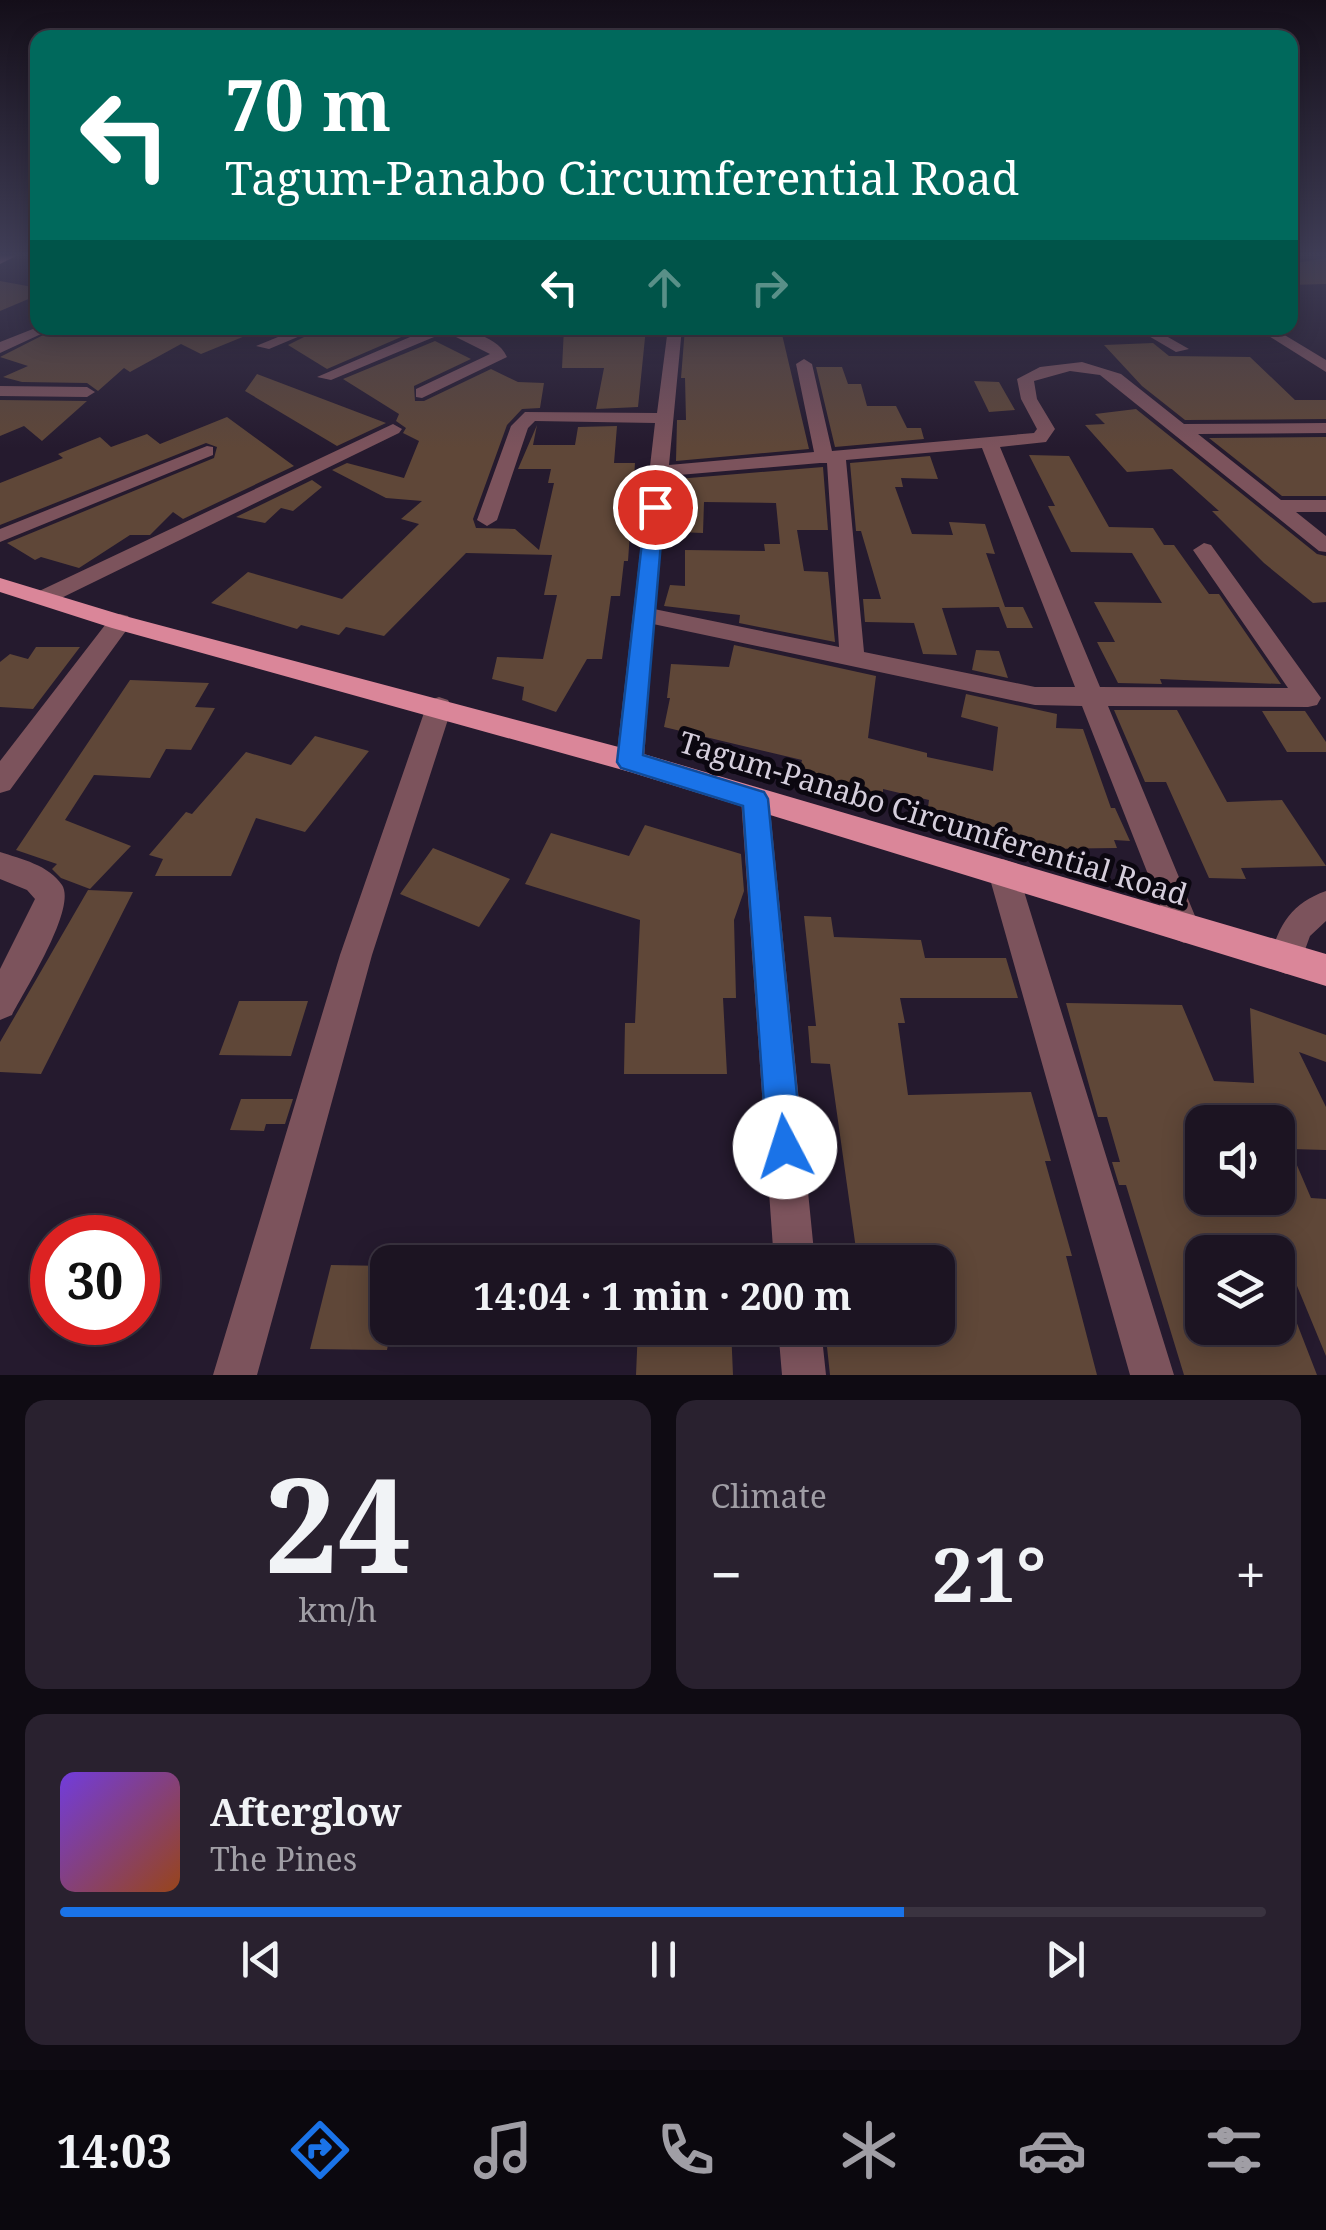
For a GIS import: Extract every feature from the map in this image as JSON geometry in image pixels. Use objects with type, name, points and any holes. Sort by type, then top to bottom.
[{"type":"main road","name":"Tagum-Panabo Circumferential Road","points":[[0,586],[630,762],[1326,970]]},
{"type":"street","points":[[0,348],[31,335]]},
{"type":"street","points":[[264,346],[293,335]]},
{"type":"street","points":[[325,376],[428,335]]},
{"type":"street","points":[[422,393],[499,357],[497,351],[462,335]]},
{"type":"street","points":[[630,762],[642,614],[675,335]]},
{"type":"street","points":[[1154,335],[1181,350]]},
{"type":"street","points":[[1274,335],[1326,367]]},
{"type":"street","points":[[804,364],[830,458],[852,657]]},
{"type":"street","points":[[659,472],[1045,436],[1045,425],[1029,399],[1025,379],[1048,370],[1077,366],[1108,372],[1326,546]]},
{"type":"street","points":[[0,391],[86,392]]},
{"type":"street","points":[[487,520],[520,426],[530,416],[664,418]]},
{"type":"street","points":[[1181,429],[1326,428]]},
{"type":"street","points":[[43,598],[393,429]]},
{"type":"street","points":[[989,442],[1184,928]]},
{"type":"street","points":[[0,536],[206,451]]},
{"type":"street","points":[[1276,506],[1326,506]]},
{"type":"street","points":[[642,614],[1034,696],[1308,698],[1204,550]]},
{"type":"street","points":[[0,782],[120,622]]},
{"type":"street","points":[[235,1375],[322,1060],[387,852],[439,707]]},
{"type":"street","points":[[755,799],[794,1245]]},
{"type":"street","points":[[0,865],[38,880],[51,894],[51,907],[0,1003]]},
{"type":"street","points":[[1003,872],[1152,1375]]},
{"type":"street","points":[[1286,958],[1292,932],[1312,910],[1326,905]]},
{"type":"street","points":[[801,1345],[804,1375]]},
{"type":"building","points":[[43,335],[247,335],[201,354],[181,344],[130,372],[124,368],[98,391],[87,383],[22,382],[3,377],[28,366],[0,357]]},
{"type":"building","points":[[308,335],[406,335],[327,369],[288,345]]},
{"type":"building","points":[[564,335],[645,335],[638,407],[596,409],[604,368],[562,368]]},
{"type":"building","points":[[684,335],[782,335],[809,449],[676,461],[677,420],[686,420],[685,378],[681,378]]},
{"type":"building","points":[[435,341],[471,359],[414,386],[415,401],[424,401],[491,369],[518,382],[544,383],[540,408],[522,409],[507,425],[473,519],[476,528],[515,529],[539,550],[554,483],[548,483],[551,469],[518,469],[537,425],[533,445],[575,445],[578,427],[617,426],[614,463],[635,463],[628,561],[624,561],[620,596],[611,596],[602,659],[587,659],[556,712],[522,700],[524,687],[492,679],[497,657],[543,659],[557,595],[544,595],[552,555],[466,553],[384,636],[346,627],[339,635],[301,625],[297,629],[211,603],[248,572],[342,599],[419,524],[401,519],[422,501],[386,498],[332,470],[347,463],[404,478],[419,441],[403,433],[406,428],[396,421],[399,414],[343,379]]},
{"type":"building","points":[[1153,343],[1169,356],[1250,357],[1295,400],[1326,400],[1326,419],[1185,420],[1142,386],[1104,345]]},
{"type":"building","points":[[816,367],[842,367],[848,384],[861,384],[867,406],[896,406],[907,428],[921,428],[924,439],[835,447]]},
{"type":"building","points":[[257,374],[386,423],[337,446],[245,391]]},
{"type":"building","points":[[974,381],[999,382],[1015,410],[989,412]]},
{"type":"building","points":[[0,400],[87,401],[42,441],[24,426],[0,436]]},
{"type":"building","points":[[1136,409],[1317,554],[1326,556],[1326,602],[1313,603],[1264,563],[1212,511],[1219,511],[1172,469],[1127,472],[1085,425],[1105,424],[1095,414]]},
{"type":"building","points":[[227,417],[294,466],[183,519],[173,512],[150,535],[130,535],[79,568],[41,557],[35,560],[7,543],[214,458],[217,447],[206,443],[0,525],[0,483],[63,458],[58,454],[100,437],[111,447],[147,434],[160,444]]},
{"type":"building","points":[[1326,437],[1326,496],[1282,496],[1209,438]]},
{"type":"building","points":[[1029,455],[1069,456],[1109,527],[1153,528],[1164,545],[1174,545],[1209,594],[1219,594],[1281,684],[1160,679],[1162,684],[1118,683],[1097,642],[1115,642],[1094,602],[1162,603],[1132,553],[1071,552],[1048,506],[1055,506]]},
{"type":"building","points":[[930,456],[938,479],[901,478],[903,487],[895,487],[912,534],[953,535],[949,522],[985,524],[995,554],[986,553],[1005,607],[1023,607],[1033,628],[1007,628],[999,607],[942,608],[957,655],[923,654],[914,623],[865,622],[863,599],[881,599],[861,531],[856,531],[850,463]]},
{"type":"building","points":[[823,467],[828,530],[797,530],[804,571],[828,572],[835,642],[739,623],[740,615],[664,606],[670,585],[685,586],[685,550],[765,551],[764,544],[780,544],[776,503],[704,502],[703,533],[677,532],[677,479]]},
{"type":"building","points":[[312,480],[322,487],[293,511],[281,508],[265,523],[236,517]]},
{"type":"building","points":[[734,645],[876,676],[868,738],[927,753],[927,757],[993,771],[998,727],[961,717],[966,694],[1057,714],[1056,728],[1083,729],[1111,808],[1115,808],[1130,841],[1114,840],[1117,848],[1038,849],[989,837],[989,829],[927,815],[929,800],[883,789],[883,797],[858,792],[857,797],[797,781],[802,760],[664,727],[671,664],[729,667]]},
{"type":"building","points":[[36,647],[80,647],[33,709],[0,707],[0,662],[10,654],[28,659]]},
{"type":"building","points":[[976,650],[999,651],[1008,678],[972,670]]},
{"type":"building","points":[[130,680],[209,683],[195,707],[215,708],[191,750],[166,749],[150,778],[94,775],[65,820],[131,846],[90,889],[61,878],[52,869],[57,864],[16,850]]},
{"type":"building","points":[[1114,710],[1177,710],[1227,802],[1282,800],[1326,866],[1241,868],[1246,879],[1209,878],[1166,782],[1145,782]]},
{"type":"building","points":[[1262,711],[1305,711],[1326,742],[1326,752],[1287,752]]},
{"type":"building","points":[[315,736],[369,751],[305,832],[256,818],[231,876],[155,876],[163,859],[149,855],[186,812],[192,814],[246,752],[291,765]]},
{"type":"building","points":[[645,825],[741,854],[744,891],[734,920],[736,998],[723,998],[727,1074],[624,1074],[625,1023],[635,1023],[640,920],[525,884],[551,833],[629,856]]},
{"type":"building","points":[[433,848],[510,879],[479,927],[400,894]]},
{"type":"building","points":[[88,890],[133,892],[41,1074],[0,1072],[0,1042]]},
{"type":"building","points":[[804,916],[831,917],[834,937],[921,940],[925,958],[1006,958],[1018,998],[900,998],[905,1023],[898,1023],[908,1095],[1031,1092],[1051,1161],[1045,1161],[1072,1256],[1066,1256],[1097,1375],[830,1375],[827,1345],[955,1345],[955,1245],[855,1245],[830,1064],[811,1063],[808,1026],[816,1026]]},
{"type":"building","points":[[239,1001],[308,1001],[291,1056],[219,1055]]},
{"type":"building","points":[[1066,1003],[1182,1005],[1214,1081],[1254,1083],[1250,1008],[1326,1035],[1326,1062],[1299,1052],[1326,1107],[1326,1150],[1295,1149],[1295,1105],[1185,1105],[1185,1215],[1295,1215],[1295,1161],[1311,1198],[1326,1199],[1326,1356],[1295,1281],[1295,1235],[1185,1235],[1185,1345],[1295,1345],[1295,1318],[1317,1375],[1184,1375],[1126,1185],[1119,1185],[1112,1162],[1120,1162],[1107,1117],[1098,1117]]},
{"type":"building","points":[[241,1099],[293,1099],[285,1124],[266,1124],[264,1131],[230,1130]]},
{"type":"building","points":[[331,1265],[370,1266],[370,1345],[388,1345],[387,1350],[310,1349]]},
{"type":"building","points":[[637,1345],[732,1345],[733,1375],[636,1375]]},
{"type":"route","points":[[655,507],[630,762],[755,799],[785,1147]]}]
